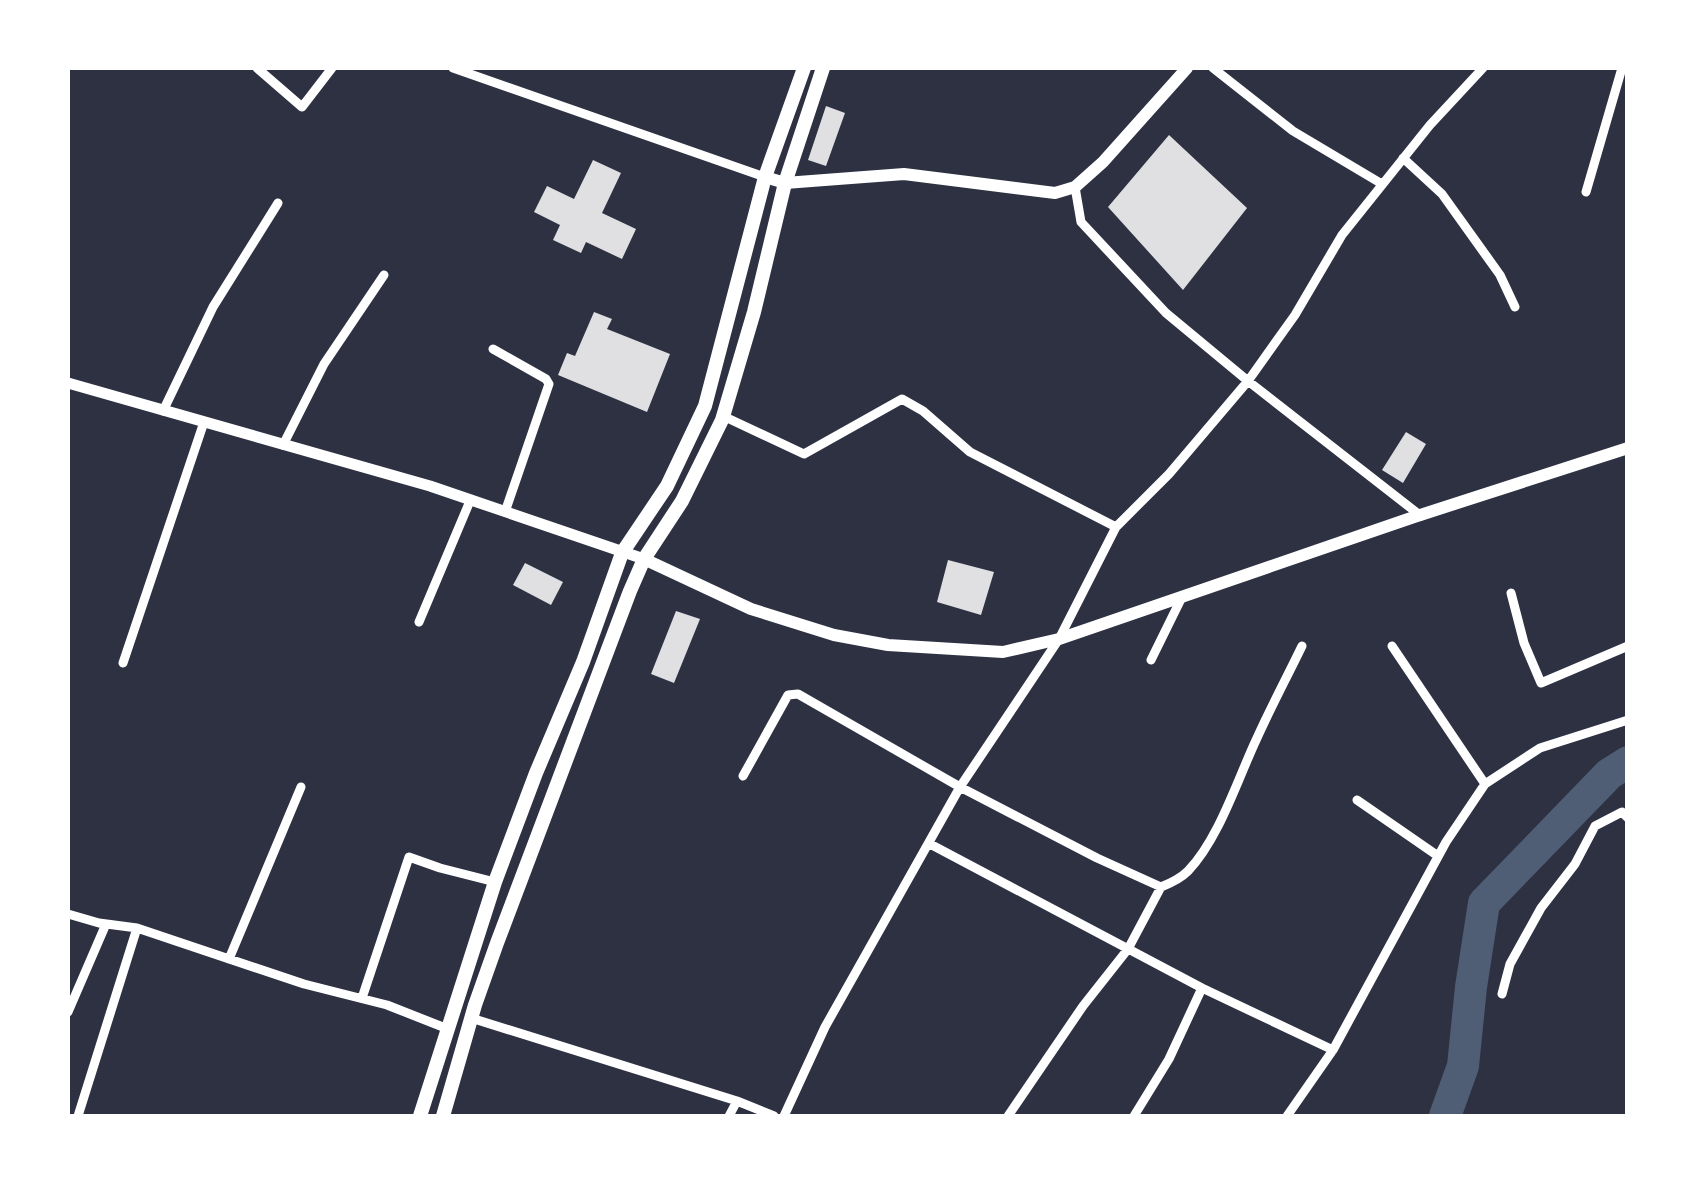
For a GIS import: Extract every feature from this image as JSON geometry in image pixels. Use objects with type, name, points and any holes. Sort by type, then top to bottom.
[{"type":"main road","points":[[420,1116],[495,882],[583,662],[622,552],[667,486],[705,406],[765,177],[804,68]]},
{"type":"main road","points":[[442,1116],[496,944],[644,559],[682,501],[723,416],[754,312],[785,183],[823,68]]},
{"type":"main road","points":[[765,177],[785,183],[904,174],[1055,193],[1075,187],[1103,162],[1187,68]]},
{"type":"main road","points":[[644,559],[752,610],[834,636],[888,645],[1003,652],[1059,640],[1628,448]]},
{"type":"street","points":[[257,68],[302,107],[332,68]]},
{"type":"street","points":[[454,68],[765,177]]},
{"type":"street","points":[[1213,68],[1293,131],[1382,184]]},
{"type":"street","points":[[784,1116],[825,1027],[960,787],[1059,640],[1116,527],[1169,474],[1248,381],[1295,315],[1342,235],[1430,125],[1482,68]]},
{"type":"street","points":[[1586,192],[1623,82],[1622,68]]},
{"type":"street","points":[[1403,158],[1442,194],[1500,275],[1515,307]]},
{"type":"street","points":[[1075,187],[1081,222],[1166,313],[1421,516]]},
{"type":"street","points":[[163,411],[213,306],[278,203]]},
{"type":"street","points":[[282,444],[324,364],[384,275]]},
{"type":"street","points":[[494,350],[549,384],[505,512]]},
{"type":"street","points":[[68,383],[430,486],[644,559]]},
{"type":"street","points":[[723,416],[804,454],[902,399],[923,411],[970,452],[1116,527]]},
{"type":"street","points":[[122,663],[204,422]]},
{"type":"street","points":[[419,622],[470,501]]},
{"type":"street","points":[[1512,592],[1524,643],[1541,683],[1628,646]]},
{"type":"street","points":[[1151,660],[1182,597]]},
{"type":"street","points":[[1008,1116],[1082,1006],[1128,950],[1161,887],[1190,870],[1228,806],[1302,646]]},
{"type":"street","points":[[1392,646],[1485,784]]},
{"type":"street","points":[[743,776],[788,695],[798,694],[960,787],[1161,887]]},
{"type":"street","points":[[1287,1116],[1333,1050],[1438,856],[1485,784],[1540,748],[1628,720]]},
{"type":"street","points":[[229,959],[301,787]]},
{"type":"street","points":[[1356,800],[1438,856]]},
{"type":"street","points":[[1502,994],[1510,964],[1533,922],[1575,864],[1595,826],[1622,812],[1628,818]]},
{"type":"street","points":[[930,844],[1202,988],[1333,1050]]},
{"type":"street","points":[[362,998],[409,858],[495,882]]},
{"type":"street","points":[[68,914],[137,928],[304,984],[388,1005],[448,1029]]},
{"type":"street","points":[[68,1012],[106,924]]},
{"type":"street","points":[[78,1116],[137,928]]},
{"type":"street","points":[[1134,1116],[1169,1059],[1202,988]]},
{"type":"street","points":[[471,1018],[774,1116]]},
{"type":"street","points":[[729,1116],[737,1102]]},
{"type":"building","points":[[826,106],[845,113],[826,166],[808,160]]},
{"type":"building","points":[[1169,135],[1247,208],[1183,290],[1108,207]]},
{"type":"building","points":[[593,160],[621,173],[602,213],[636,229],[622,259],[586,242],[581,253],[553,240],[560,225],[534,212],[547,186],[574,199]]},
{"type":"building","points":[[594,312],[612,319],[607,329],[670,354],[647,412],[558,375],[567,353],[575,356]]},
{"type":"building","points":[[1406,432],[1426,444],[1403,483],[1382,470]]},
{"type":"building","points":[[948,560],[994,572],[981,615],[937,602]]},
{"type":"building","points":[[525,563],[563,582],[551,605],[513,585]]},
{"type":"building","points":[[676,611],[700,619],[674,683],[651,674]]},
{"type":"waterway","points":[[1445,1116],[1463,1066],[1484,903],[1609,774],[1628,762]]}]
